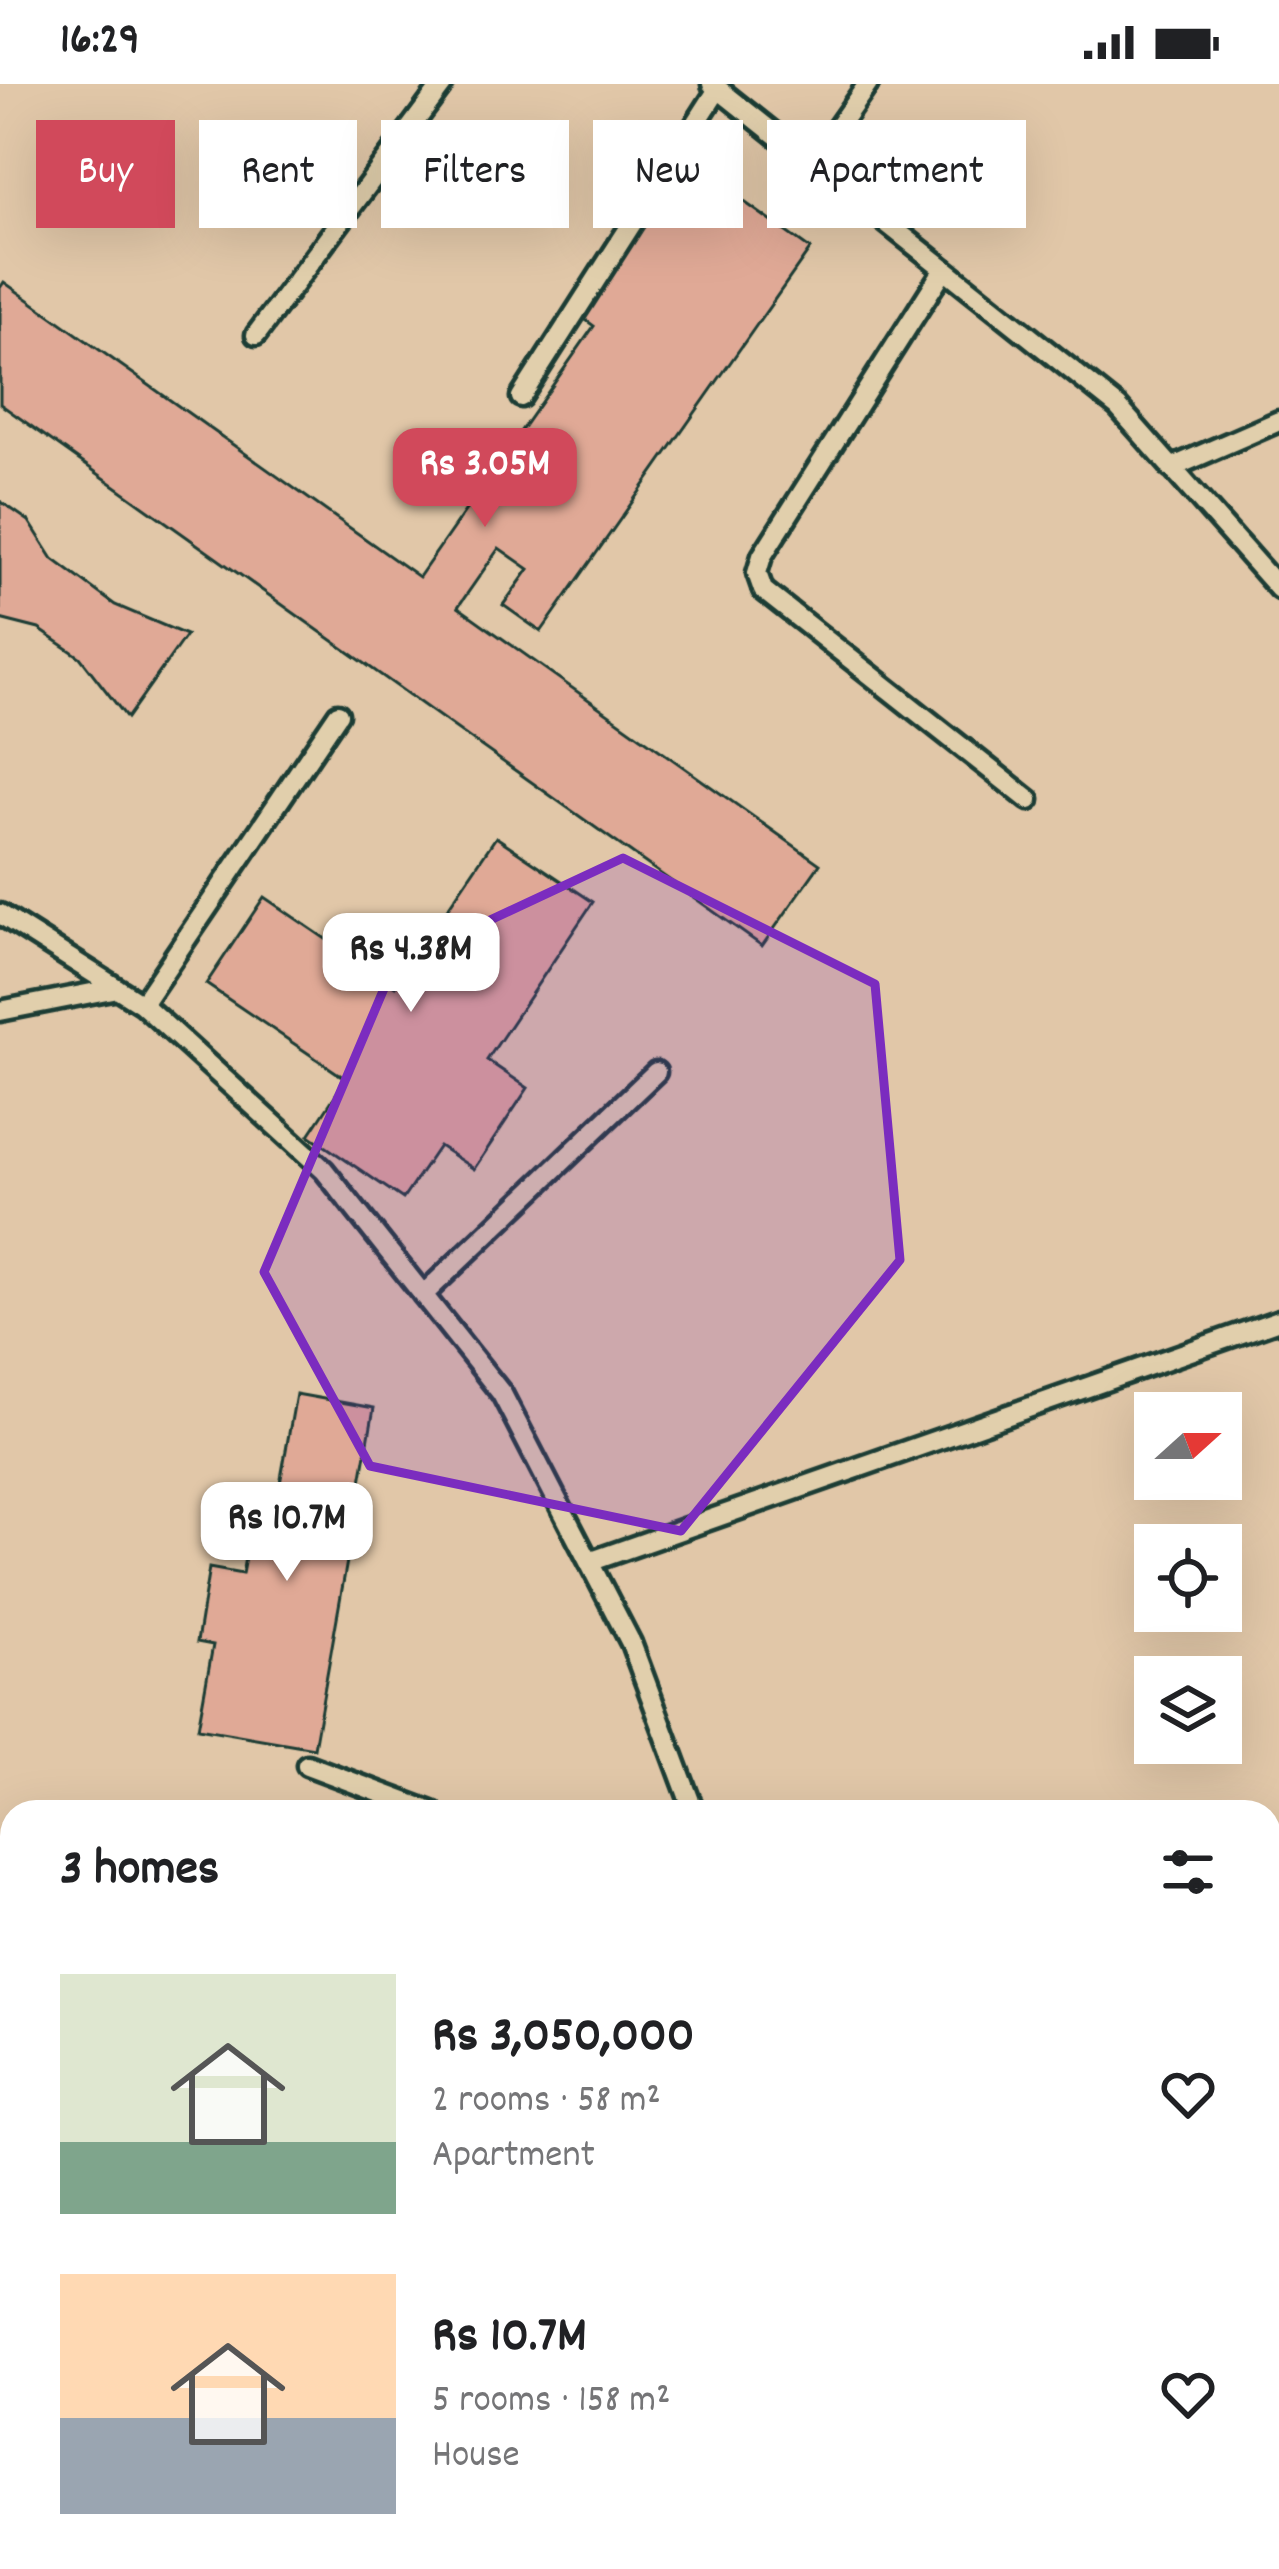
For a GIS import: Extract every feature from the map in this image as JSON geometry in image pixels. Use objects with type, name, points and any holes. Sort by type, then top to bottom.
[{"type":"lane","points":[[256,335],[443,84]]},
{"type":"lane","points":[[843,120],[868,84]]},
{"type":"lane","points":[[521,397],[715,86],[767,128]]},
{"type":"lane","points":[[892,228],[1118,407],[1279,589]]},
{"type":"lane","points":[[944,269],[762,556],[757,572],[763,590],[1029,800]]},
{"type":"lane","points":[[1171,468],[1279,421]]},
{"type":"lane","points":[[142,1004],[338,714]]},
{"type":"lane","points":[[0,914],[142,1004],[324,1170],[502,1394],[632,1643],[690,1800]]},
{"type":"lane","points":[[0,1011],[117,988]]},
{"type":"lane","points":[[423,1295],[656,1072]]},
{"type":"lane","points":[[589,1562],[1279,1320]]},
{"type":"lane","points":[[307,1765],[400,1800]]},
{"type":"highlighted area","points":[[623,858],[875,984],[900,1260],[681,1531],[370,1466],[264,1272],[394,965]]},
{"type":"building","points":[[743,201],[767,218],[767,228],[781,228],[810,249],[541,632],[503,605],[529,569],[499,548],[458,607],[820,864],[762,946],[0,404],[0,288],[4,282],[419,577],[594,326],[579,315],[640,228],[743,228]]},
{"type":"building","points":[[0,501],[29,521],[53,559],[115,605],[186,635],[127,718],[80,657],[39,629],[0,619]]},
{"type":"building","points":[[496,837],[593,902],[487,1060],[528,1088],[474,1169],[439,1146],[403,1199],[309,1135],[346,1079],[206,984],[264,897],[395,986]]},
{"type":"building","points":[[296,1394],[374,1408],[314,1748],[198,1728],[213,1645],[197,1642],[209,1568],[242,1574],[257,1492],[278,1495]]}]
